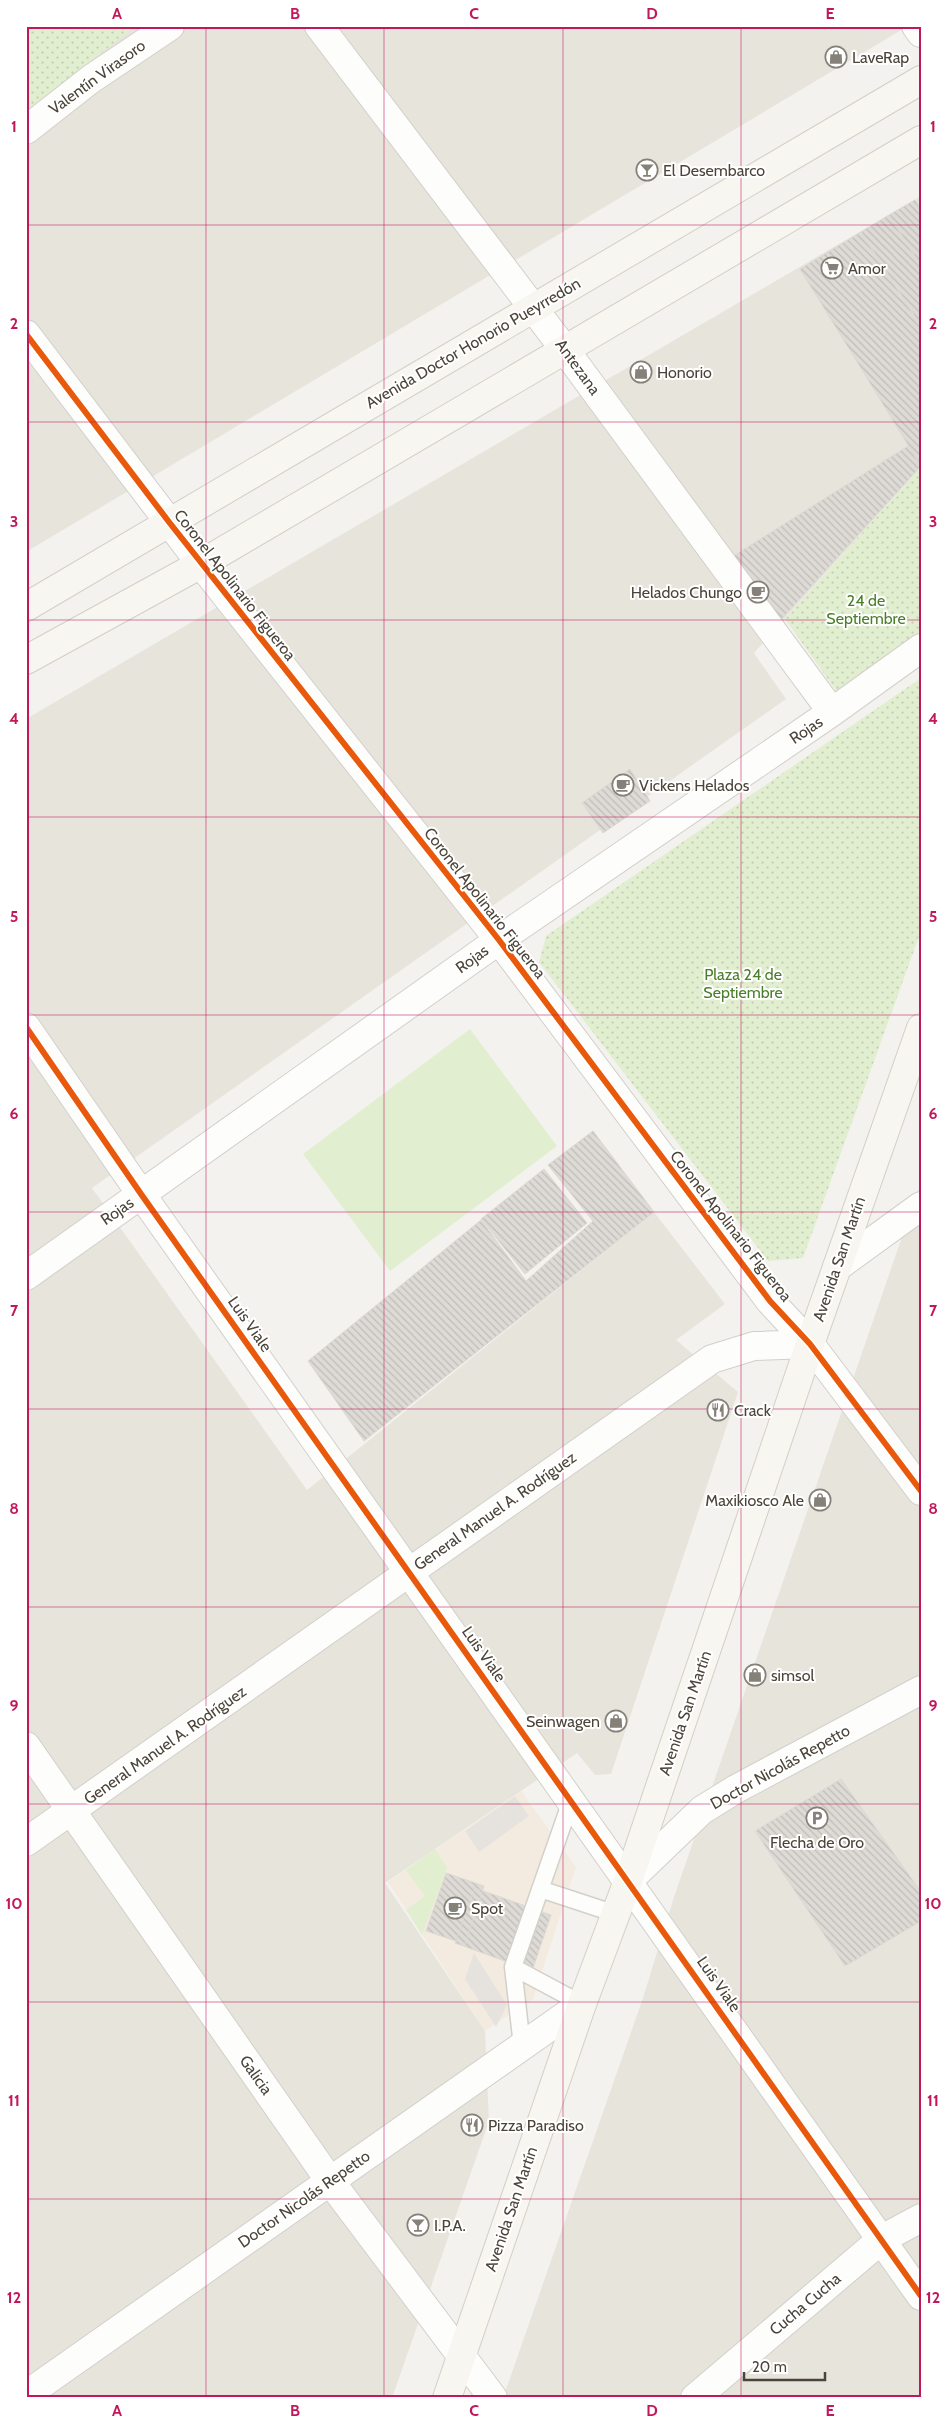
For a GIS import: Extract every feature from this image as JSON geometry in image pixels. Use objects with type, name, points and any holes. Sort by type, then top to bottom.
[{"type":"main road","name":"Avenida Doctor Honorio Pueyrredón","points":[[26,607],[921,80]]},
{"type":"main road","points":[[26,660],[201,564],[921,140]]},
{"type":"main road","name":"Avenida San Martín","points":[[447,2398],[582,2004],[628,1881],[836,1267],[921,1028]]},
{"type":"street","name":"Valentín Virasoro","points":[[26,130],[91,78],[170,26]]},
{"type":"street","name":"Antezana","points":[[319,26],[566,350],[832,712]]},
{"type":"street","points":[[916,26],[921,33]]},
{"type":"street","name":"Coronel Apolinario Figueroa","points":[[26,334],[201,564],[498,940],[770,1301],[810,1344],[921,1491]]},
{"type":"street","name":"Rojas","points":[[26,1276],[498,940],[832,712],[921,648]]},
{"type":"street","name":"Luis Viale","points":[[26,1027],[141,1194],[921,2296]]},
{"type":"street","points":[[836,1267],[921,1206]]},
{"type":"street","name":"General Manuel A. Rodríguez","points":[[26,1842],[712,1358],[754,1346],[810,1344]]},
{"type":"street","name":"Doctor Nicolás Repetto","points":[[628,1881],[702,1810],[736,1789],[921,1690]]},
{"type":"street","name":"Galicia","points":[[26,1746],[73,1810],[330,2181],[460,2357],[493,2398]]},
{"type":"street","name":"Doctor Nicolás Repetto","points":[[26,2395],[582,2004]]},
{"type":"street","name":"Cucha Cucha","points":[[695,2398],[882,2239],[921,2218]]},
{"type":"lane","points":[[522,2046],[513,1967],[572,1801]]},
{"type":"lane","points":[[540,1889],[616,1914]]},
{"type":"lane","points":[[513,1967],[582,2004]]},
{"type":"shaded area","points":[[26,26],[908,26],[26,552]]},
{"type":"shaded area","points":[[921,196],[921,467],[754,653],[786,699],[92,1188],[307,1490],[654,1212],[725,1304],[676,1340],[738,1392],[611,1774],[595,1775],[577,1753],[385,1883],[485,2031],[489,2121],[392,2398],[26,2398],[26,719]]},
{"type":"shaded area","points":[[921,1182],[921,2398],[503,2398],[643,1998],[674,1897]]},
{"type":"shaded area","points":[[521,1791],[576,1867],[533,1999],[485,2031],[388,1882]]},
{"type":"shaded area","points":[[515,1796],[529,1816],[479,1852],[465,1831]]},
{"type":"shaded area","points":[[474,1953],[507,2005],[496,2027],[465,1979]]},
{"type":"green space","points":[[26,26],[136,26],[26,111]]},
{"type":"green space","name":"24 de Septiembre","points":[[921,467],[921,638],[837,692],[785,619]]},
{"type":"green space","name":"Plaza 24 de Septiembre","points":[[921,678],[921,931],[803,1258],[768,1261],[539,962],[546,936]]},
{"type":"green space","points":[[470,1029],[557,1146],[390,1271],[303,1154]]},
{"type":"green space","points":[[435,1849],[447,1868],[422,1935],[406,1910],[425,1896],[406,1870]]},
{"type":"building","points":[[915,200],[921,209],[921,266],[889,215]]},
{"type":"building","points":[[889,215],[921,266],[921,326],[861,232]]},
{"type":"building","points":[[861,232],[921,326],[921,466],[800,269]]},
{"type":"building","points":[[908,446],[921,466],[777,624],[724,562]]},
{"type":"building","name":"Vickens Helados","points":[[630,769],[650,801],[603,833],[582,803]]},
{"type":"building","points":[[593,1131],[654,1212],[364,1441],[308,1361],[481,1220],[526,1281],[593,1221],[548,1165]]},
{"type":"building","points":[[544,1169],[587,1223],[525,1274],[481,1219]]},
{"type":"building","points":[[841,1779],[921,1892],[921,1921],[845,1966],[755,1831]]},
{"type":"building","name":"Spot","points":[[446,1873],[484,1886],[465,1944],[426,1931]]},
{"type":"building","points":[[475,1888],[551,1915],[532,1971],[455,1943]]},
{"type":"cycle path","points":[[26,334],[169,522],[499,940],[770,1301],[810,1344],[921,1491]]},
{"type":"cycle path","points":[[26,1027],[141,1194],[921,2296]]},
{"type":"place","name":"LaveRap","points":[[836,57]]},
{"type":"place","name":"El Desembarco","points":[[647,170]]},
{"type":"place","name":"Amor","points":[[832,268]]},
{"type":"place","name":"Honorio","points":[[641,372]]},
{"type":"place","name":"Helados Chungo","points":[[758,592]]},
{"type":"place","name":"Vickens Helados","points":[[623,785]]},
{"type":"place","name":"Crack","points":[[718,1410]]},
{"type":"place","name":"Maxikiosco Ale","points":[[820,1500]]},
{"type":"place","name":"simsol","points":[[755,1675]]},
{"type":"place","name":"Seinwagen","points":[[616,1721]]},
{"type":"place","name":"Flecha de Oro","points":[[817,1818]]},
{"type":"place","name":"Spot","points":[[455,1908]]},
{"type":"place","name":"Pizza Paradiso","points":[[472,2125]]},
{"type":"place","name":"I.P.A.","points":[[418,2225]]}]
